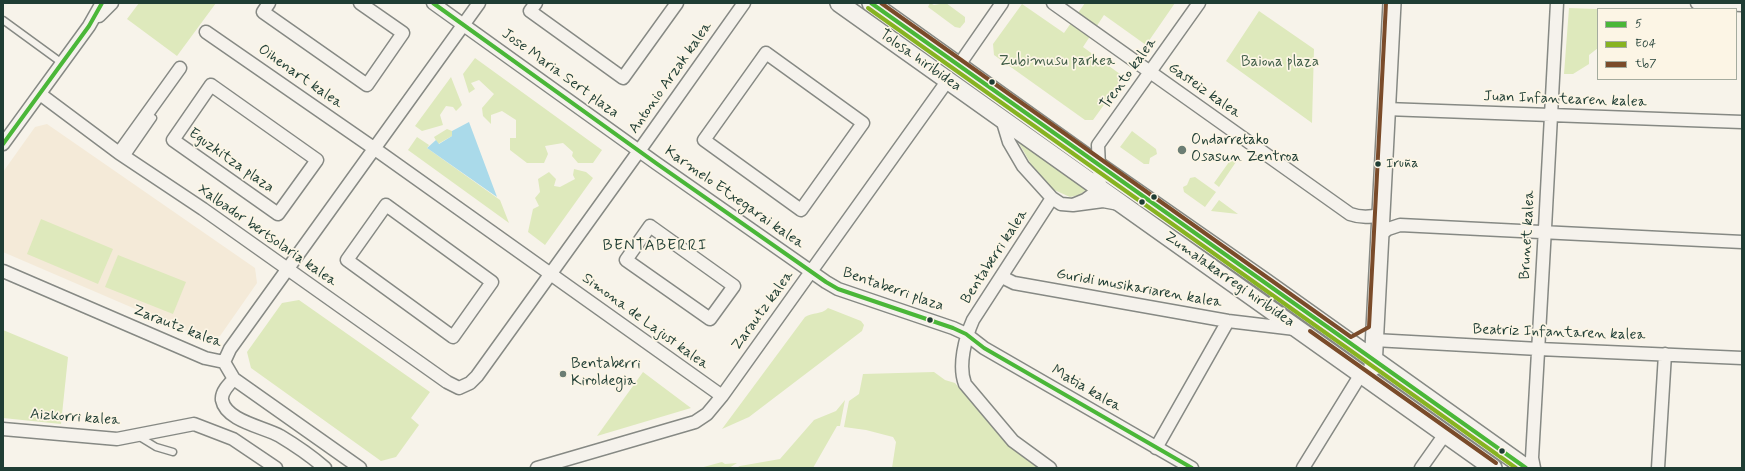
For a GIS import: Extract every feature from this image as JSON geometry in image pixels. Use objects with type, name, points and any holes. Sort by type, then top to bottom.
[{"type":"main road","name":"Tolosa hiribidea","points":[[839,3],[1081,176]]},
{"type":"main road","name":"Tolosa hiribidea","points":[[871,3],[1100,167]]},
{"type":"main road","points":[[1366,378],[1373,359],[1375,336],[1392,3]]},
{"type":"main road","name":"Zumalakarregi hiribidea","points":[[1100,167],[1526,468]]},
{"type":"main road","name":"Zumalakarregi hiribidea","points":[[1081,176],[1493,468]]},
{"type":"main road","points":[[1351,344],[1375,336]]},
{"type":"street","points":[[3,144],[89,26],[102,3]]},
{"type":"street","points":[[89,26],[112,3]]},
{"type":"street","points":[[269,3],[263,12],[367,85],[403,33],[360,3]]},
{"type":"street","name":"Jose Maria Sert plaza","points":[[434,3],[639,151]]},
{"type":"street","points":[[224,362],[230,349],[479,3]]},
{"type":"street","points":[[536,3],[530,12],[623,78],[677,3]]},
{"type":"street","name":"Antonio Arzak kalea","points":[[639,151],[744,3]]},
{"type":"street","points":[[959,65],[1002,3]]},
{"type":"street","name":"Gasteiz kalea","points":[[1053,3],[1350,214],[1357,217],[1368,218],[1381,215]]},
{"type":"street","name":"Trento kalea","points":[[1100,189],[1098,145],[1199,3]]},
{"type":"street","name":"Brunet kalea","points":[[1534,468],[1532,458],[1557,3]]},
{"type":"street","points":[[1697,3],[1742,5]]},
{"type":"street","name":"Oihenart kalea","points":[[206,32],[375,149]]},
{"type":"street","points":[[766,53],[864,123],[801,210],[704,140],[766,53]]},
{"type":"street","points":[[122,155],[180,68]]},
{"type":"street","name":"Zarautz kalea","points":[[537,468],[695,422],[707,414],[722,396],[948,80]]},
{"type":"street","name":"Eguzkitza plaza","points":[[211,85],[317,160],[278,214],[173,140],[211,85]]},
{"type":"street","name":"Xalbador bertsolaria kalea","points":[[40,94],[122,155],[203,209],[288,270],[459,388],[466,386],[477,376],[550,273]]},
{"type":"street","name":"Juan Infantearen kalea","points":[[1386,109],[1742,122]]},
{"type":"street","points":[[1002,119],[1009,142],[1023,166],[1052,198],[1061,204],[1073,205],[1103,201],[1123,205]]},
{"type":"street","points":[[375,149],[550,273],[639,151]]},
{"type":"street","name":"Karmelo Etxegarai kalea","points":[[639,151],[811,272]]},
{"type":"street","points":[[1073,205],[1085,200],[1100,189]]},
{"type":"street","name":"Bentaberri kalea","points":[[1050,468],[1013,441],[965,384],[961,368],[966,334],[973,320],[1052,198]]},
{"type":"street","points":[[386,205],[492,282],[453,337],[347,260],[386,205]]},
{"type":"street","points":[[1380,235],[1388,229],[1400,225],[1742,242]]},
{"type":"street","points":[[650,226],[734,286],[710,319],[626,260],[650,226]]},
{"type":"street","name":"Zarautz kalea","points":[[3,271],[206,358],[224,362],[234,379],[360,468]]},
{"type":"street","name":"Bentaberri plaza","points":[[811,272],[838,289],[953,328],[966,334]]},
{"type":"street","name":"Simona de Lajust kalea","points":[[550,273],[722,396]]},
{"type":"street","name":"Guridi musikariaren kalea","points":[[1003,274],[1006,280],[1014,283],[1228,321],[1297,329]]},
{"type":"street","points":[[1156,448],[1228,321]]},
{"type":"street","name":"Matia kalea","points":[[966,334],[984,348],[1192,468]]},
{"type":"street","name":"Beatriz Infantaren kalea","points":[[1375,336],[1539,349],[1742,358]]},
{"type":"street","points":[[1658,468],[1665,354]]},
{"type":"street","points":[[1303,468],[1366,378]]},
{"type":"street","points":[[234,379],[223,393],[222,399],[225,407],[236,417],[249,424],[274,433],[287,440],[325,468]]},
{"type":"street","name":"Aizkorri kalea","points":[[3,429],[117,439],[194,424],[233,439],[276,468]]},
{"type":"street","points":[[1421,468],[1445,434]]},
{"type":"lane","points":[[3,20],[62,63]]},
{"type":"lane","points":[[122,155],[153,118]]},
{"type":"lane","points":[[138,436],[156,447],[173,452]]},
{"type":"shaded area","points":[[47,124],[255,268],[257,283],[220,336],[205,339],[3,252],[3,172],[35,127]]},
{"type":"green space","points":[[139,3],[216,3],[177,56],[127,19]]},
{"type":"green space","points":[[930,3],[934,5],[946,3],[965,17],[965,22],[960,28],[955,27],[928,7]]},
{"type":"green space","name":"Zubimusu parkea","points":[[1085,3],[1175,3],[1146,45],[1104,15],[1083,47],[1124,77],[1093,120],[1085,120],[994,55],[993,44],[1022,4],[1064,33]]},
{"type":"green space","points":[[1569,8],[1597,9],[1597,49],[1589,55],[1589,64],[1573,74],[1564,74]]},
{"type":"green space","name":"Baiona plaza","points":[[1259,11],[1314,49],[1312,123],[1226,61]]},
{"type":"green space","points":[[475,58],[602,150],[593,163],[578,163],[572,156],[573,152],[563,143],[545,146],[548,154],[544,163],[527,163],[510,150],[510,138],[516,138],[516,120],[502,111],[491,115],[491,124],[483,116],[482,108],[494,94],[479,80],[471,83],[475,89],[469,93],[463,74]]},
{"type":"green space","points":[[451,77],[462,105],[456,111],[453,107],[446,106],[440,115],[443,125],[422,131],[415,126]]},
{"type":"green space","points":[[447,129],[452,131],[452,136],[438,144],[434,137]]},
{"type":"green space","points":[[1132,131],[1156,149],[1157,154],[1150,158],[1149,164],[1144,164],[1120,147]]},
{"type":"green space","points":[[1015,136],[1086,190],[1079,195],[1070,197],[1052,189],[1032,166]]},
{"type":"green space","points":[[417,137],[429,145],[427,148],[500,200],[509,223],[408,150]]},
{"type":"green space","points":[[1234,155],[1238,159],[1219,187],[1214,183]]},
{"type":"green space","points":[[574,169],[586,172],[593,178],[545,245],[528,232],[533,209],[539,206],[535,198],[540,192],[538,179],[549,172],[556,179],[554,186],[560,187],[575,179],[573,175]]},
{"type":"green space","points":[[1195,177],[1216,192],[1205,207],[1184,192],[1183,187],[1187,185],[1190,178]]},
{"type":"green space","points":[[1219,200],[1238,214],[1211,211]]},
{"type":"green space","points":[[41,219],[113,249],[98,284],[27,254]]},
{"type":"green space","points":[[118,255],[186,282],[173,314],[105,287]]},
{"type":"green space","points":[[299,300],[430,392],[411,418],[419,425],[396,457],[381,461],[251,368],[247,352],[282,303]]},
{"type":"green space","points":[[828,308],[861,321],[864,325],[862,331],[749,417],[722,429],[805,317],[811,314],[823,312]]},
{"type":"green space","points":[[3,330],[68,357],[61,424],[3,418]]},
{"type":"green space","points":[[643,372],[691,408],[597,436]]},
{"type":"green space","points":[[934,372],[945,380],[955,383],[1008,443],[1043,468],[892,468],[896,442],[893,437],[866,430],[844,427],[849,401],[859,394],[863,374]]},
{"type":"green space","points":[[845,400],[840,426],[837,426],[813,468],[736,468],[780,459],[814,420],[836,411]]},
{"type":"green space","points":[[722,462],[725,464],[737,463],[729,468],[700,468]]},
{"type":"water","points":[[469,122],[497,197],[427,148],[436,140],[439,144],[452,136],[452,131]]},
{"type":"transit line","name":"5","points":[[3,144],[89,26],[102,3]]},
{"type":"transit line","name":"5","points":[[433,3],[656,163],[826,282],[838,289],[953,328],[966,334],[984,348],[1192,468]]},
{"type":"transit line","name":"5","points":[[871,3],[1526,468]]},
{"type":"transit line","name":"tb7","points":[[881,3],[1351,337],[1369,327],[1386,3]]},
{"type":"transit line","name":"E04","points":[[868,8],[1516,468]]},
{"type":"transit line","name":"tb7","points":[[1310,331],[1496,463]]},
{"type":"place","name":"Ondarretako Osasun Zentroa","points":[[1182,150]]},
{"type":"place","name":"Iruña","points":[[1378,164]]},
{"type":"place","name":"Bentaberri Kiroldegia","points":[[563,374]]},
{"type":"district","name":"BENTABERRI","points":[[655,247]]}]
